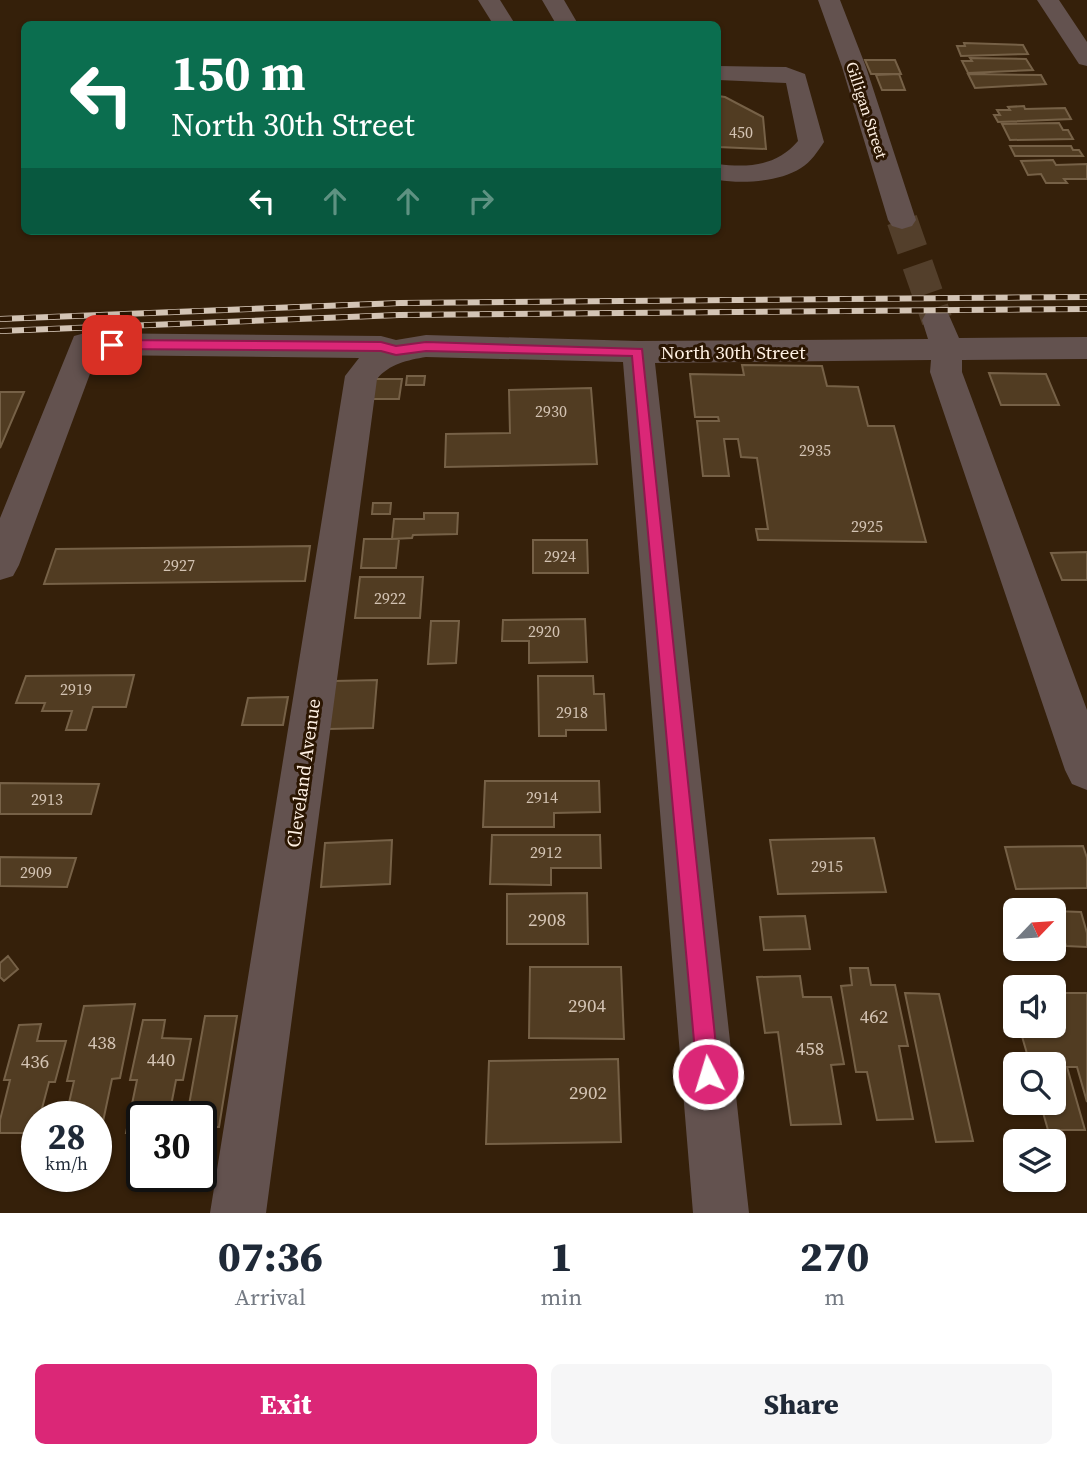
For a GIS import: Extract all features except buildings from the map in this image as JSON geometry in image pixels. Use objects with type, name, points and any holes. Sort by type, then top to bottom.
[{"type":"street","points":[[489,0],[502,21]]},
{"type":"street","points":[[553,0],[565,21]]},
{"type":"street","name":"Gilligan Street","points":[[829,0],[854,67],[902,220]]},
{"type":"street","points":[[1051,5],[1080,9]]},
{"type":"street","points":[[1051,5],[1087,59]]},
{"type":"street","points":[[721,73],[786,74],[797,79],[811,142],[792,162],[770,169],[727,175],[721,173]]},
{"type":"street","points":[[942,335],[946,372],[1087,770]]},
{"type":"street","name":"North 30th Street","points":[[7,529],[85,344],[381,347],[396,351],[426,346],[638,352],[942,335],[1087,348]]},
{"type":"street","name":"Cleveland Avenue","points":[[238,1213],[361,376],[371,364],[396,351]]},
{"type":"street","points":[[638,352],[721,1213]]},
{"type":"street","points":[[0,565],[7,529]]},
{"type":"tunnel","points":[[902,220],[937,320]]},
{"type":"railway","points":[[0,319],[400,303],[1087,297]]},
{"type":"railway","points":[[0,331],[399,315],[1087,309]]},
{"type":"route","points":[[112,345],[381,347],[396,351],[426,346],[638,352],[708,1074]]}]
